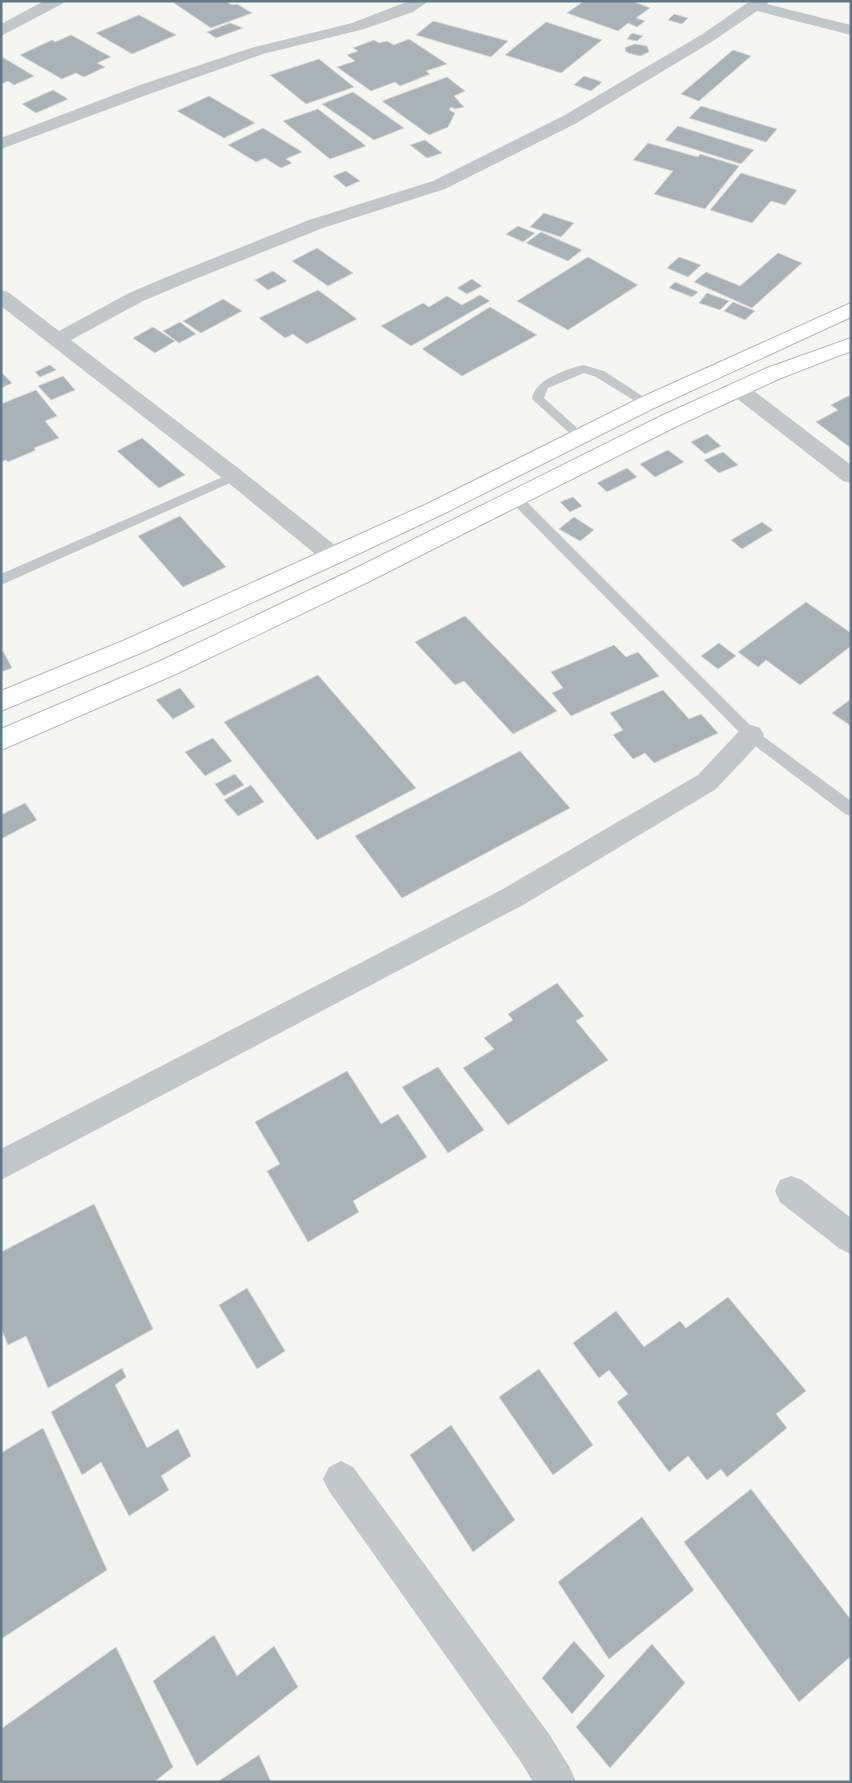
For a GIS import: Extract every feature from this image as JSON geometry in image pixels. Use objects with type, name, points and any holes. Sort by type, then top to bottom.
[{"type":"street","points":[[1,31],[56,1]]},
{"type":"street","points":[[1,144],[146,88],[257,51],[358,26],[407,9],[422,1]]},
{"type":"street","points":[[57,340],[136,297],[181,278],[316,224],[439,185],[569,120],[759,3],[851,30]]},
{"type":"street","points":[[1,296],[234,476],[333,556]]},
{"type":"street","points":[[1,702],[134,646],[333,556],[436,508],[647,403],[851,309]]},
{"type":"street","points":[[1,740],[167,668],[360,576],[669,421],[774,373],[851,344]]},
{"type":"street","points":[[738,390],[851,476]]},
{"type":"street","points":[[1,1165],[513,897],[707,782],[751,735]]},
{"type":"street","points":[[791,1191],[851,1238]]},
{"type":"street","points":[[342,1479],[535,1748],[556,1782]]},
{"type":"lane","points":[[580,436],[538,399],[539,392],[544,385],[583,369],[600,374],[647,403]]},
{"type":"lane","points":[[1,580],[234,476]]},
{"type":"lane","points":[[516,499],[751,735],[851,810]]},
{"type":"building","points":[[178,1],[226,1],[232,5],[237,4],[252,13],[211,28],[174,3]]},
{"type":"building","points":[[584,1],[632,1],[650,8],[636,18],[645,21],[637,27],[628,23],[618,31],[567,13]]},
{"type":"building","points":[[674,14],[688,18],[682,24],[668,20]]},
{"type":"building","points":[[139,15],[176,35],[132,54],[96,33]]},
{"type":"building","points":[[433,21],[508,41],[491,57],[416,35]]},
{"type":"building","points":[[546,22],[602,40],[561,73],[505,55]]},
{"type":"building","points":[[230,23],[243,28],[216,38],[207,32]]},
{"type":"building","points":[[632,33],[643,36],[637,41],[627,39]]},
{"type":"building","points":[[71,35],[111,57],[97,63],[105,67],[84,77],[76,73],[62,79],[20,55],[52,40],[55,42]]},
{"type":"building","points":[[409,39],[447,64],[426,71],[430,74],[400,86],[395,82],[371,91],[337,67],[355,61],[347,55],[358,51],[353,48],[374,40],[379,43],[387,41],[394,45]]},
{"type":"building","points":[[635,44],[647,46],[649,52],[640,56],[625,51],[626,47]]},
{"type":"building","points":[[733,50],[751,56],[699,101],[681,94]]},
{"type":"building","points":[[2,57],[34,76],[14,85],[8,81],[1,84]]},
{"type":"building","points":[[319,59],[354,87],[306,104],[270,75]]},
{"type":"building","points":[[584,76],[602,82],[591,91],[574,85]]},
{"type":"building","points":[[447,77],[465,91],[454,96],[464,107],[455,109],[451,107],[449,110],[455,113],[448,127],[429,135],[382,101]]},
{"type":"building","points":[[53,90],[68,99],[36,113],[22,104]]},
{"type":"building","points":[[353,92],[404,128],[374,140],[322,104]]},
{"type":"building","points":[[209,96],[255,123],[224,138],[177,111]]},
{"type":"building","points":[[701,106],[777,129],[766,142],[689,118]]},
{"type":"building","points":[[318,109],[366,146],[330,159],[283,121]]},
{"type":"building","points":[[678,126],[754,150],[741,164],[665,140]]},
{"type":"building","points":[[263,128],[302,152],[286,159],[292,163],[281,168],[265,158],[256,162],[228,145]]},
{"type":"building","points":[[425,140],[442,153],[427,158],[410,145]]},
{"type":"building","points":[[648,143],[698,157],[700,154],[739,166],[705,209],[654,194],[673,171],[633,160]]},
{"type":"building","points":[[346,171],[360,181],[346,187],[333,176]]},
{"type":"building","points":[[741,173],[797,190],[785,205],[771,201],[752,223],[710,210]]},
{"type":"building","points":[[544,213],[574,223],[561,237],[530,227]]},
{"type":"building","points":[[518,226],[535,233],[523,242],[506,234]]},
{"type":"building","points":[[541,232],[582,250],[568,261],[526,243]]},
{"type":"building","points":[[317,248],[353,273],[328,286],[292,261]]},
{"type":"building","points":[[778,253],[802,263],[752,308],[694,282],[706,272],[740,286]]},
{"type":"building","points":[[588,257],[638,285],[568,330],[517,301]]},
{"type":"building","points":[[679,257],[701,265],[688,277],[667,268]]},
{"type":"building","points":[[273,271],[287,281],[268,290],[255,280]]},
{"type":"building","points":[[472,279],[482,286],[467,294],[457,288]]},
{"type":"building","points":[[675,282],[698,292],[692,297],[669,288]]},
{"type":"building","points":[[318,290],[357,319],[307,344],[293,334],[285,338],[259,318]]},
{"type":"building","points":[[707,293],[729,301],[720,310],[699,303]]},
{"type":"building","points":[[480,295],[490,301],[411,346],[381,326],[423,303],[429,307],[447,296],[462,305]]},
{"type":"building","points":[[223,299],[242,311],[201,333],[183,321]]},
{"type":"building","points":[[733,302],[755,311],[745,320],[724,311]]},
{"type":"building","points":[[490,307],[537,335],[462,376],[422,349]]},
{"type":"building","points":[[180,322],[196,334],[179,343],[163,331]]},
{"type":"building","points":[[153,327],[175,341],[155,353],[133,338]]},
{"type":"building","points":[[50,365],[56,370],[40,377],[35,372]]},
{"type":"building","points":[[1,372],[12,383],[1,388]]},
{"type":"building","points":[[63,376],[75,390],[51,400],[38,386]]},
{"type":"building","points":[[36,390],[57,416],[45,421],[59,438],[34,448],[36,450],[8,462],[6,460],[1,462],[1,404]]},
{"type":"building","points":[[848,396],[851,397],[851,448],[816,422],[838,410],[831,405]]},
{"type":"building","points":[[707,434],[721,446],[705,454],[691,442]]},
{"type":"building","points":[[142,438],[185,475],[159,488],[117,451]]},
{"type":"building","points":[[668,450],[684,462],[655,477],[640,464]]},
{"type":"building","points":[[723,452],[738,465],[719,473],[704,460]]},
{"type":"building","points":[[627,468],[637,477],[607,492],[597,483]]},
{"type":"building","points":[[573,497],[582,506],[570,512],[560,502]]},
{"type":"building","points":[[180,516],[226,567],[183,587],[138,536]]},
{"type":"building","points":[[574,517],[594,530],[580,541],[559,529]]},
{"type":"building","points":[[762,522],[773,530],[742,549],[731,540]]},
{"type":"building","points":[[806,602],[851,633],[851,646],[800,685],[766,660],[758,667],[738,652]]},
{"type":"building","points":[[465,616],[557,711],[513,734],[464,681],[455,685],[415,642]]},
{"type":"building","points":[[719,643],[736,656],[718,669],[701,656]]},
{"type":"building","points":[[614,645],[626,657],[638,652],[659,676],[571,716],[552,693],[563,688],[551,672]]},
{"type":"building","points":[[3,651],[12,668],[1,672],[1,652]]},
{"type":"building","points":[[318,675],[416,788],[317,840],[224,722]]},
{"type":"building","points":[[180,688],[195,707],[173,719],[156,700]]},
{"type":"building","points":[[663,690],[689,719],[701,714],[718,733],[654,763],[645,753],[633,759],[613,735],[623,730],[610,713]]},
{"type":"building","points":[[851,699],[851,726],[832,713]]},
{"type":"building","points":[[213,738],[232,761],[205,776],[185,752]]},
{"type":"building","points":[[520,751],[570,808],[402,898],[355,836]]},
{"type":"building","points":[[235,774],[244,785],[224,796],[215,784]]},
{"type":"building","points":[[251,785],[264,802],[238,816],[224,800]]},
{"type":"building","points":[[25,803],[37,820],[1,839],[1,815]]},
{"type":"building","points":[[557,983],[584,1016],[576,1021],[608,1060],[508,1125],[463,1068],[494,1049],[484,1038],[513,1020],[508,1014]]},
{"type":"building","points":[[438,1067],[484,1130],[448,1153],[402,1087]]},
{"type":"building","points":[[347,1071],[381,1124],[398,1114],[427,1157],[353,1201],[359,1212],[308,1242],[267,1171],[280,1164],[255,1122]]},
{"type":"building","points":[[94,1204],[153,1329],[48,1388],[26,1336],[8,1345],[1,1328],[1,1252]]},
{"type":"building","points":[[247,1288],[285,1351],[257,1369],[219,1305]]},
{"type":"building","points":[[728,1297],[806,1391],[776,1414],[787,1428],[727,1477],[721,1469],[707,1480],[688,1456],[669,1472],[617,1402],[628,1394],[609,1370],[599,1378],[573,1343],[616,1311],[644,1347],[680,1321],[686,1328]]},
{"type":"building","points":[[122,1368],[126,1377],[115,1385],[147,1448],[178,1429],[191,1456],[161,1476],[169,1490],[129,1516],[101,1462],[82,1475],[51,1412]]},
{"type":"building","points":[[539,1369],[593,1445],[553,1475],[499,1397]]},
{"type":"building","points":[[451,1425],[515,1520],[473,1552],[410,1455]]},
{"type":"building","points":[[43,1428],[107,1570],[1,1639],[1,1453]]},
{"type":"building","points":[[751,1489],[851,1620],[851,1656],[799,1702],[684,1542]]},
{"type":"building","points":[[642,1517],[694,1590],[609,1659],[558,1582]]},
{"type":"building","points":[[214,1635],[237,1676],[274,1646],[298,1687],[197,1766],[153,1681]]},
{"type":"building","points":[[574,1641],[605,1676],[572,1714],[542,1678]]},
{"type":"building","points":[[652,1644],[685,1683],[610,1768],[576,1727]]},
{"type":"building","points":[[116,1647],[173,1767],[154,1782],[1,1782],[1,1729]]},
{"type":"building","points":[[259,1755],[271,1782],[217,1782]]}]
